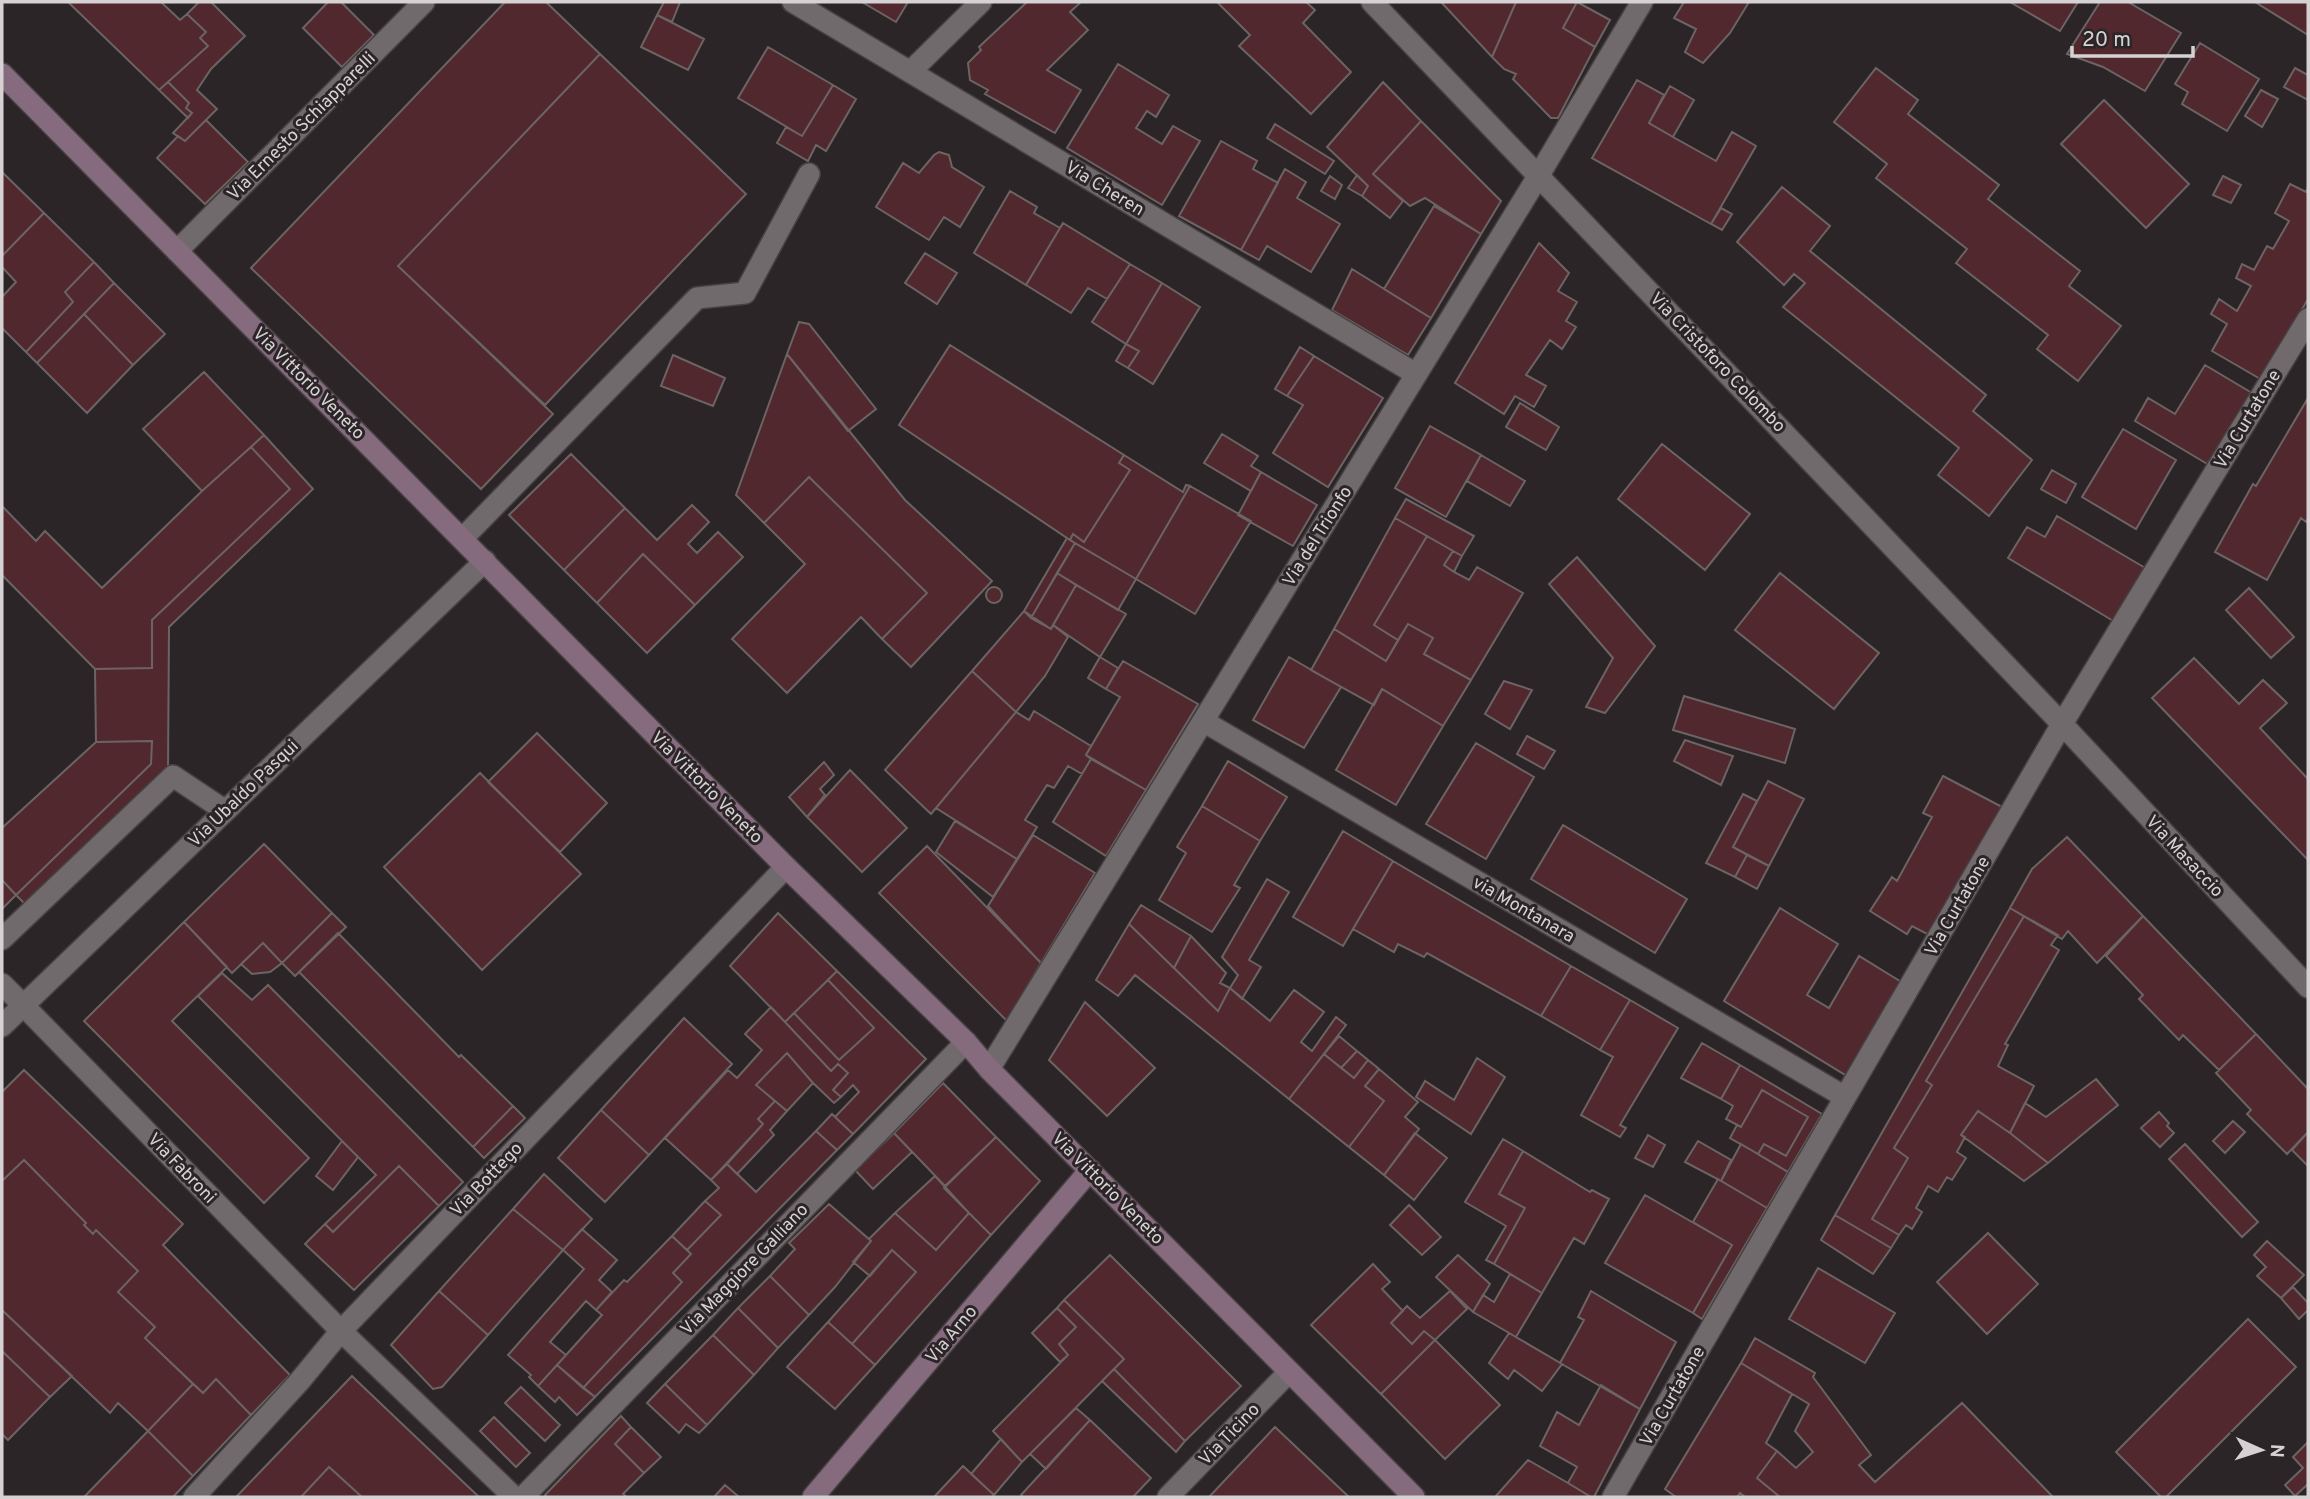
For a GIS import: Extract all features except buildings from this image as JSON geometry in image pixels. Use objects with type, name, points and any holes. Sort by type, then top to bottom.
[{"type":"main road","name":"Via Vittorio Veneto","points":[[2,74],[786,867],[966,1042],[989,1069],[1414,1497]]},
{"type":"main road","name":"Via Arno","points":[[813,1497],[1090,1170]]},
{"type":"street","name":"Via Ernesto Schiapparelli","points":[[177,251],[424,2]]},
{"type":"street","name":"Via Cheren","points":[[793,2],[1416,374]]},
{"type":"street","points":[[911,71],[981,2]]},
{"type":"street","name":"Via Cristoforo Colombo","points":[[1372,2],[2062,724]]},
{"type":"street","name":"Via del Trionfo","points":[[989,1069],[1539,175],[1642,2]]},
{"type":"street","points":[[463,538],[697,298],[745,293],[808,174]]},
{"type":"street","name":"Via Curtatone","points":[[1613,1497],[2062,724],[2308,318]]},
{"type":"street","name":"Via Ubaldo Pasqui","points":[[2,1026],[485,561]]},
{"type":"street","name":"via Montanara","points":[[1203,721],[1845,1097]]},
{"type":"street","name":"Via Masaccio","points":[[2062,724],[2308,987]]},
{"type":"street","points":[[2,939],[173,776],[224,810]]},
{"type":"street","name":"Via Bottego","points":[[194,1497],[298,1383],[341,1331],[786,867]]},
{"type":"street","name":"Via Fabroni","points":[[2,984],[341,1331]]},
{"type":"street","name":"Via Maggiore Galliano","points":[[523,1497],[966,1042]]},
{"type":"street","points":[[341,1331],[514,1497]]},
{"type":"street","name":"Via Ticino","points":[[1168,1497],[1289,1372]]}]
